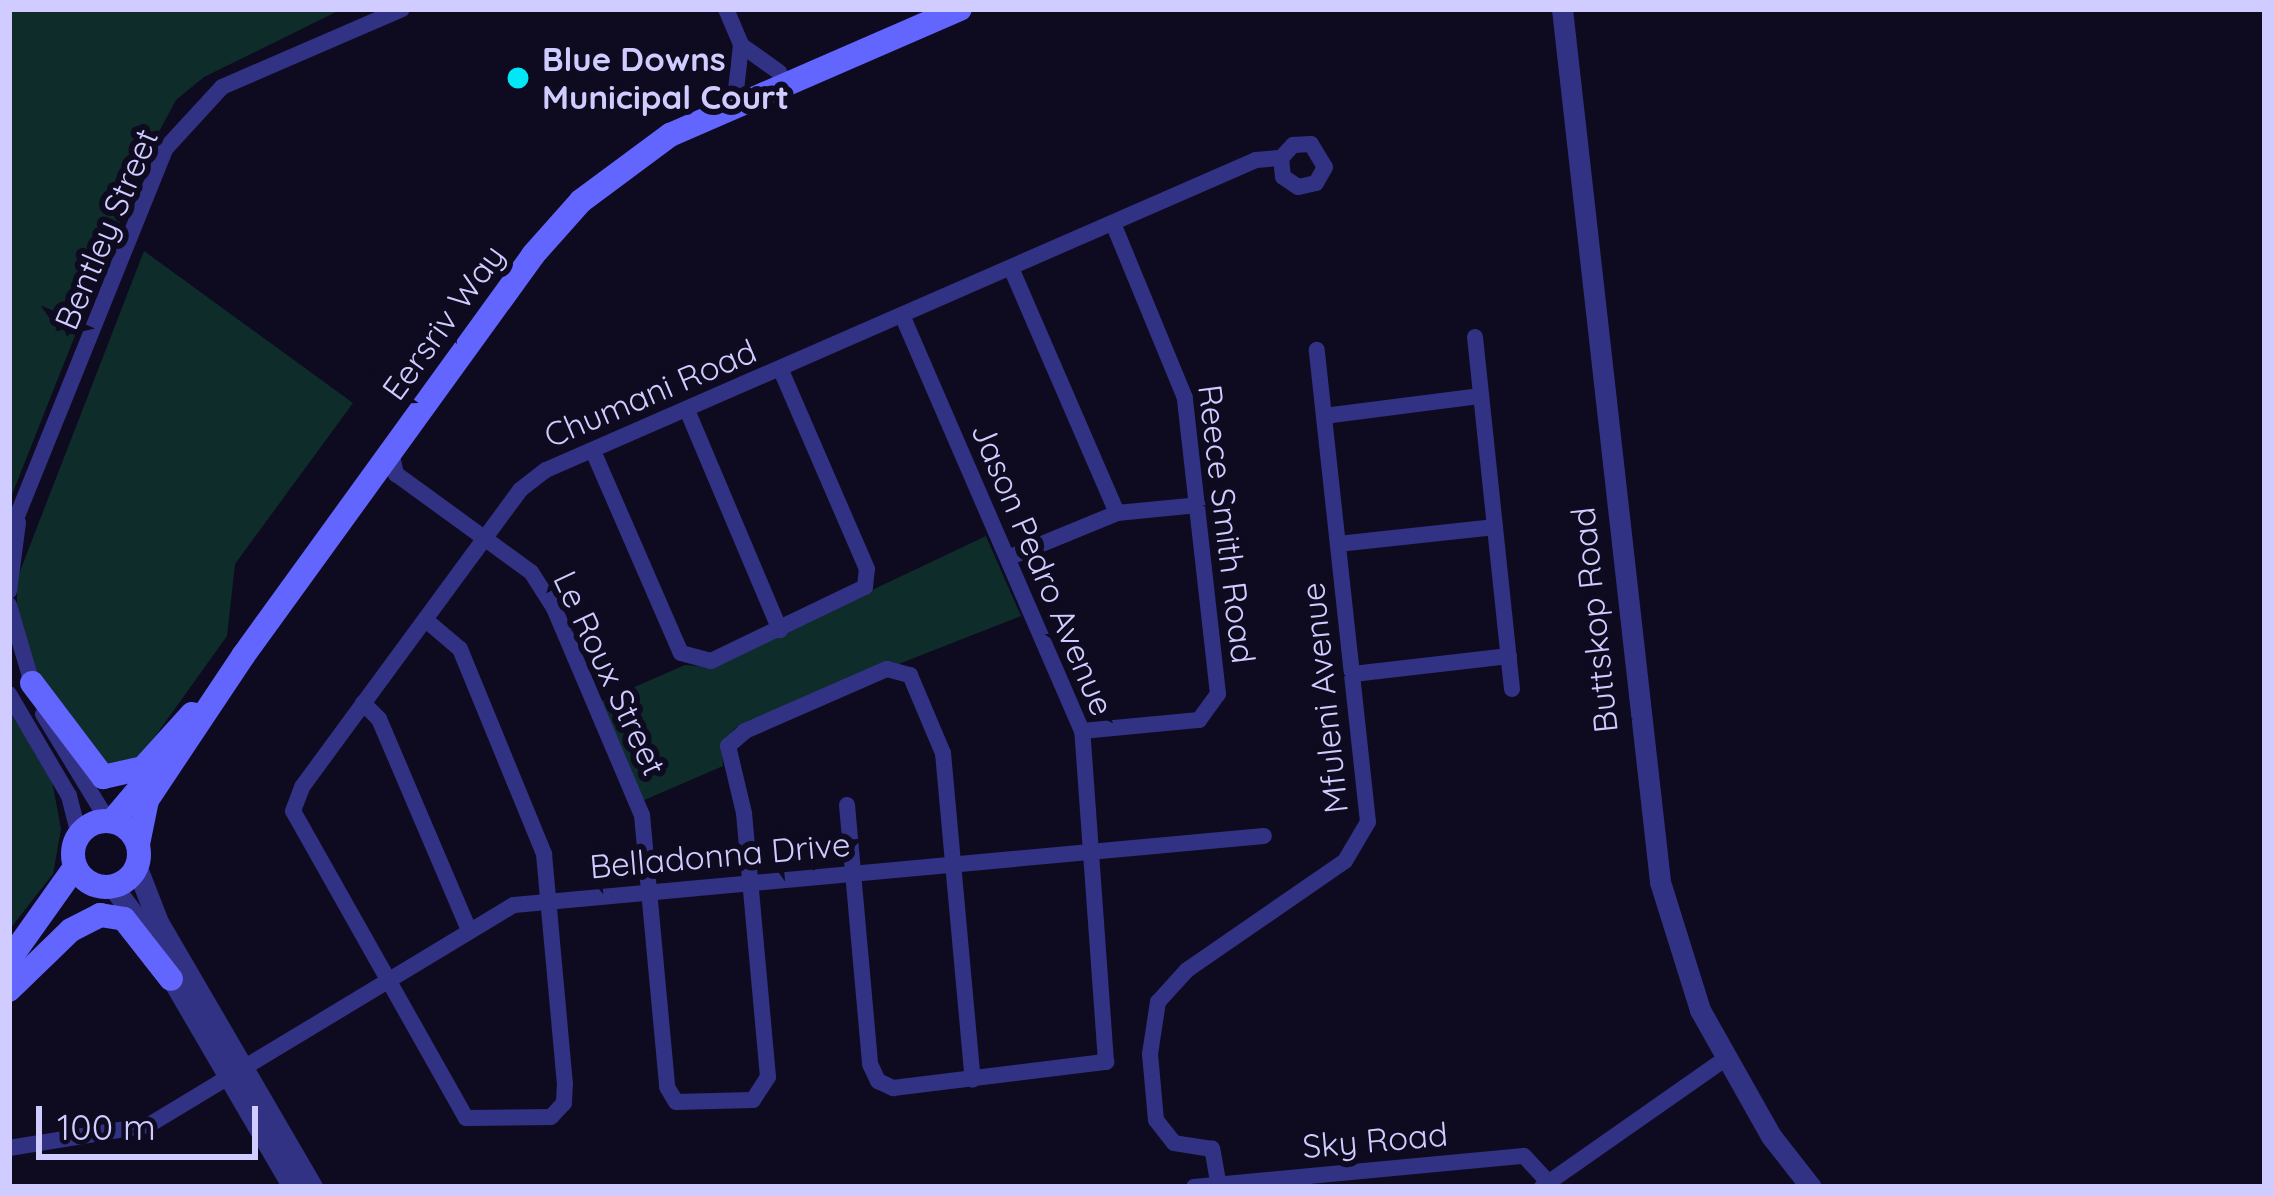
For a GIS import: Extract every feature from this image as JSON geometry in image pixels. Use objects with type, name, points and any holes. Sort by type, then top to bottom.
[{"type":"main road","name":"Eersriv Way","points":[[110,821],[192,714],[538,230],[629,147],[736,90],[928,9]]},
{"type":"main road","name":"Eersriv Way","points":[[138,856],[160,777],[368,479],[394,462],[533,254],[629,161],[691,125],[960,9]]},
{"type":"main road","points":[[20,689],[103,777],[143,768],[192,714]]},
{"type":"main road","points":[[9,960],[75,867],[79,835],[110,821],[138,856],[9,986]]},
{"type":"main road","points":[[75,867],[109,888]]},
{"type":"main road","points":[[9,986],[70,930],[100,915],[124,919],[171,979]]},
{"type":"street","name":"Bentley Street","points":[[9,591],[14,529],[166,148],[222,87],[402,9]]},
{"type":"street","points":[[726,9],[741,45],[736,90]]},
{"type":"street","name":"Buttskop Road","points":[[1562,9],[1652,842],[1686,972],[1725,1059],[1811,1187]]},
{"type":"street","points":[[741,45],[779,72]]},
{"type":"street","name":"Chumani Road","points":[[548,900],[564,1102],[551,1117],[466,1118],[294,821],[302,788],[530,480],[1256,160],[1281,158]]},
{"type":"street","name":"Reece Smith Road","points":[[1082,731],[1199,720],[1216,703],[1198,506],[1180,380],[1113,223]]},
{"type":"street","points":[[1011,268],[1117,513]]},
{"type":"street","name":"Jason Pedro Avenue","points":[[903,317],[1082,731],[1106,1062],[973,1080]]},
{"type":"street","points":[[1475,337],[1512,688]]},
{"type":"street","name":"Mfuleni Avenue","points":[[1219,1186],[1212,1149],[1174,1143],[1156,1120],[1154,1012],[1170,984],[1359,847],[1369,811],[1317,350]]},
{"type":"street","points":[[593,451],[685,658],[711,662],[851,600],[868,577],[781,370]]},
{"type":"street","points":[[1324,416],[1481,396]]},
{"type":"street","points":[[687,410],[780,630]]},
{"type":"street","name":"Le Roux Street","points":[[394,462],[531,572],[554,608],[642,815],[667,1087],[676,1102],[696,1107],[753,1100],[768,1077],[751,882]]},
{"type":"street","points":[[1008,558],[1117,513],[1198,506]]},
{"type":"street","points":[[1338,544],[1495,527]]},
{"type":"street","points":[[9,605],[20,689],[69,796],[79,835]]},
{"type":"street","points":[[427,621],[452,639],[468,667],[537,828],[548,900]]},
{"type":"street","points":[[1353,674],[1509,656]]},
{"type":"street","points":[[751,882],[728,746],[887,669],[910,675],[943,753],[973,1080],[893,1088],[872,1073],[847,805]]},
{"type":"street","points":[[20,689],[110,821]]},
{"type":"street","points":[[363,703],[379,719],[468,928]]},
{"type":"street","name":"Belladonna Drive","points":[[9,1148],[129,1132],[237,1074],[383,980],[514,904],[1264,836]]},
{"type":"street","points":[[138,856],[158,922],[293,1187]]},
{"type":"street","points":[[109,888],[312,1187]]},
{"type":"street","points":[[1545,1185],[1725,1059]]},
{"type":"street","name":"Sky Road","points":[[1194,1187],[1367,1179],[1524,1156],[1545,1185]]},
{"type":"green space","points":[[9,9],[359,9],[336,12],[204,77],[176,100],[147,154],[9,502]]},
{"type":"green space","points":[[144,251],[353,403],[235,564],[227,636],[141,756],[103,765],[37,673],[17,612],[17,579]]},
{"type":"green space","points":[[986,536],[1021,616],[735,728],[722,744],[723,766],[642,801],[600,702],[685,665],[710,667]]},
{"type":"green space","points":[[9,710],[52,781],[61,829],[53,874],[9,930]]},
{"type":"place","name":"Blue Downs Municipal Court","points":[[518,78]]}]
